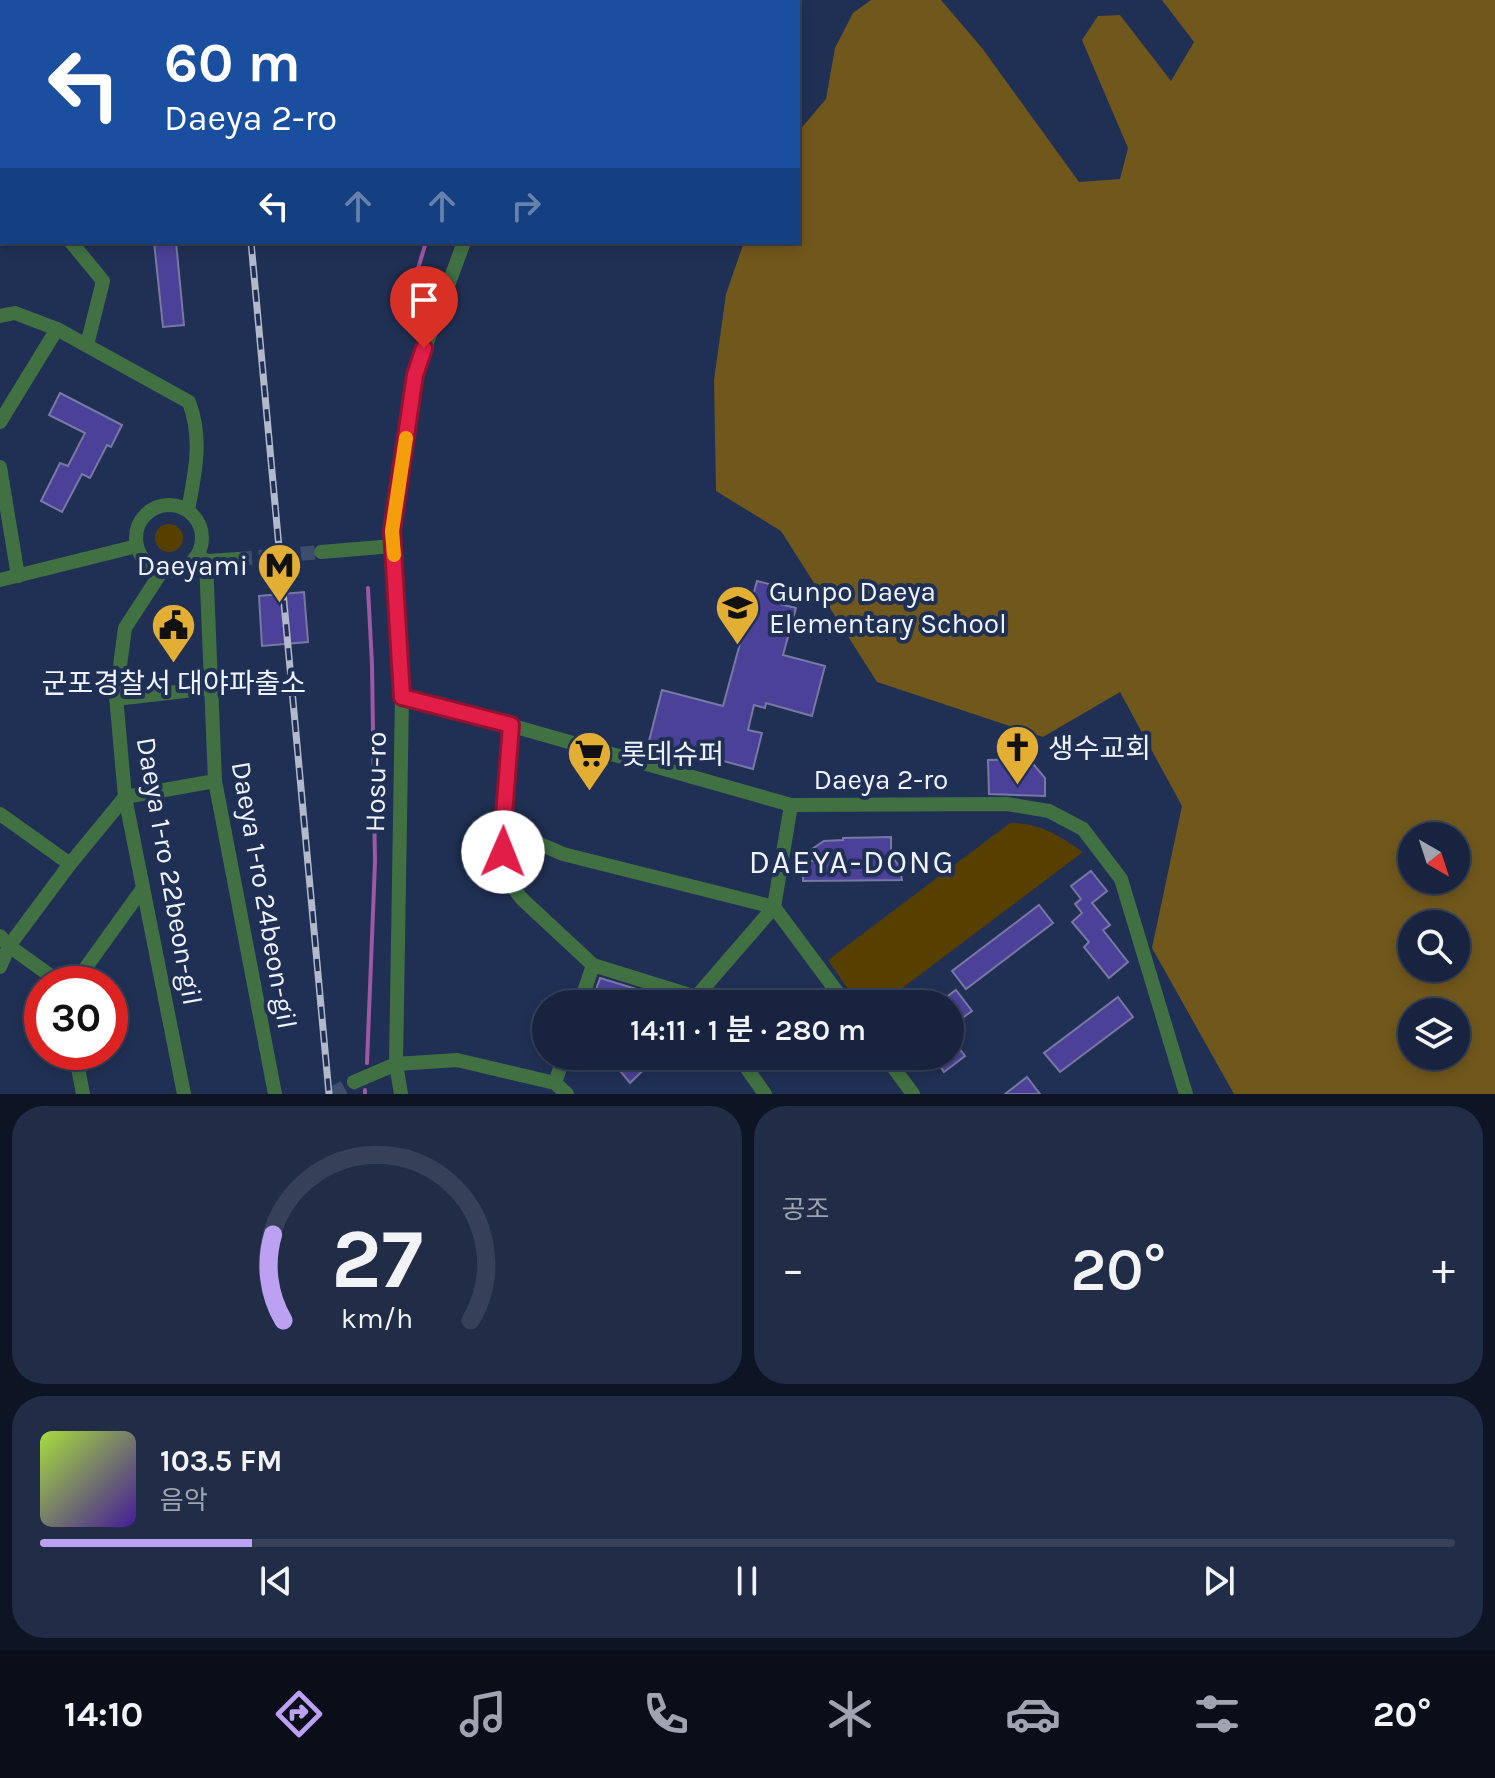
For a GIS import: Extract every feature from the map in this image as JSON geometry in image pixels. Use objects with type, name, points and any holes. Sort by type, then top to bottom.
[{"type":"street","points":[[73,244],[103,281],[87,345]]},
{"type":"street","name":"Hosu-ro","points":[[401,1094],[396,1064],[402,697],[392,531],[415,375],[463,244]]},
{"type":"street","points":[[0,316],[15,313],[57,329],[189,402],[195,418],[197,465],[188,510]]},
{"type":"street","points":[[0,422],[57,329]]},
{"type":"street","points":[[0,467],[18,576]]},
{"type":"street","points":[[202,558],[200,525],[188,510],[175,505],[162,505],[141,520],[136,533],[137,546],[146,562],[162,571],[183,569],[202,558],[238,559]]},
{"type":"street","points":[[0,580],[137,546]]},
{"type":"street","points":[[321,552],[393,546]]},
{"type":"street","name":"Daeya 1-ro 24beon-gil","points":[[202,558],[215,781],[275,1094]]},
{"type":"street","name":"Daeya 1-ro 22beon-gil","points":[[162,571],[125,628],[116,699],[125,797],[184,1094]]},
{"type":"street","points":[[116,699],[211,688]]},
{"type":"street","name":"Daeya 2-ro","points":[[402,697],[791,805],[1007,804],[1049,811],[1083,829],[1121,879],[1186,1094]]},
{"type":"street","points":[[511,725],[503,828],[504,876],[522,899],[593,965],[669,990]]},
{"type":"street","points":[[0,967],[4,941],[125,797],[215,781]]},
{"type":"street","points":[[707,990],[774,907],[791,805]]},
{"type":"street","points":[[0,814],[70,864]]},
{"type":"street","points":[[503,828],[563,854],[774,907],[836,990]]},
{"type":"street","points":[[87,966],[143,888]]},
{"type":"street","points":[[4,941],[38,966]]},
{"type":"street","points":[[585,990],[593,965]]},
{"type":"street","points":[[354,1082],[396,1064],[457,1060],[555,1083],[567,1094]]},
{"type":"street","points":[[78,1070],[83,1094]]},
{"type":"street","points":[[555,1083],[559,1070]]},
{"type":"street","points":[[748,1070],[765,1094]]},
{"type":"street","points":[[895,1070],[913,1094]]},
{"type":"shaded area","points":[[871,0],[941,0],[982,48],[1079,182],[1120,179],[1128,148],[1082,40],[1098,16],[1120,15],[1171,81],[1194,42],[1162,0],[1495,0],[1495,1094],[1234,1094],[1152,948],[1182,806],[1120,692],[1043,737],[877,682],[781,531],[716,491],[714,380],[726,294],[743,244],[800,244],[800,130],[826,99],[835,48],[853,13]]},
{"type":"shaded area","points":[[169,524],[179,528],[183,538],[179,548],[169,552],[159,548],[155,538],[159,528]]},
{"type":"shaded area","points":[[1010,823],[1040,828],[1083,852],[900,990],[848,990],[828,960]]},
{"type":"building","points":[[154,244],[176,244],[184,325],[163,327]]},
{"type":"building","points":[[60,393],[122,425],[111,447],[107,445],[90,478],[82,474],[62,512],[41,501],[60,463],[68,466],[85,433],[49,415]]},
{"type":"building","points":[[757,581],[780,587],[776,603],[796,608],[783,655],[825,666],[812,716],[766,703],[765,708],[754,705],[748,730],[762,733],[753,769],[649,741],[662,690],[723,706]]},
{"type":"building","points":[[304,592],[308,642],[262,646],[259,596]]},
{"type":"building","name":"생수교회","points":[[1029,759],[1045,778],[1045,796],[989,794],[988,760]]},
{"type":"building","points":[[891,837],[891,855],[899,866],[902,880],[803,881],[803,861],[816,861],[809,851],[824,841]]},
{"type":"building","points":[[1091,871],[1107,891],[1092,903],[1110,925],[1103,930],[1128,962],[1109,978],[1084,947],[1089,942],[1072,922],[1082,913],[1075,904],[1081,899],[1071,886]]},
{"type":"building","points":[[1039,905],[1053,923],[966,989],[952,971]]},
{"type":"building","points":[[600,978],[639,990],[596,990]]},
{"type":"building","points":[[1118,997],[1133,1017],[1060,1072],[1044,1053]]},
{"type":"building","points":[[964,1000],[972,1011],[964,1017]]},
{"type":"building","points":[[619,1070],[643,1070],[630,1083]]},
{"type":"building","points":[[1027,1077],[1040,1094],[1005,1094]]},
{"type":"waterway","points":[[417,272],[425,244]]},
{"type":"waterway","points":[[367,1063],[375,862],[368,588]]},
{"type":"tunnel","points":[[238,559],[321,552]]},
{"type":"tunnel","points":[[332,1094],[354,1082]]},
{"type":"railway","points":[[251,244],[329,1094]]},
{"type":"slow traffic","points":[[394,555],[392,531],[406,438]]},
{"type":"place","name":"Daeyami","points":[[279,604]]},
{"type":"place","name":"Gunpo Daeya Elementary School","points":[[738,646]]},
{"type":"place","name":"군포경찰서 대야파출소","points":[[174,665]]},
{"type":"place","name":"생수교회","points":[[1017,787]]},
{"type":"place","name":"롯데슈퍼","points":[[590,793]]},
{"type":"district","name":"DAEYA-DONG","points":[[852,862]]},
{"type":"route","points":[[424,348],[415,375],[392,531],[402,697],[511,725],[503,852]]}]
